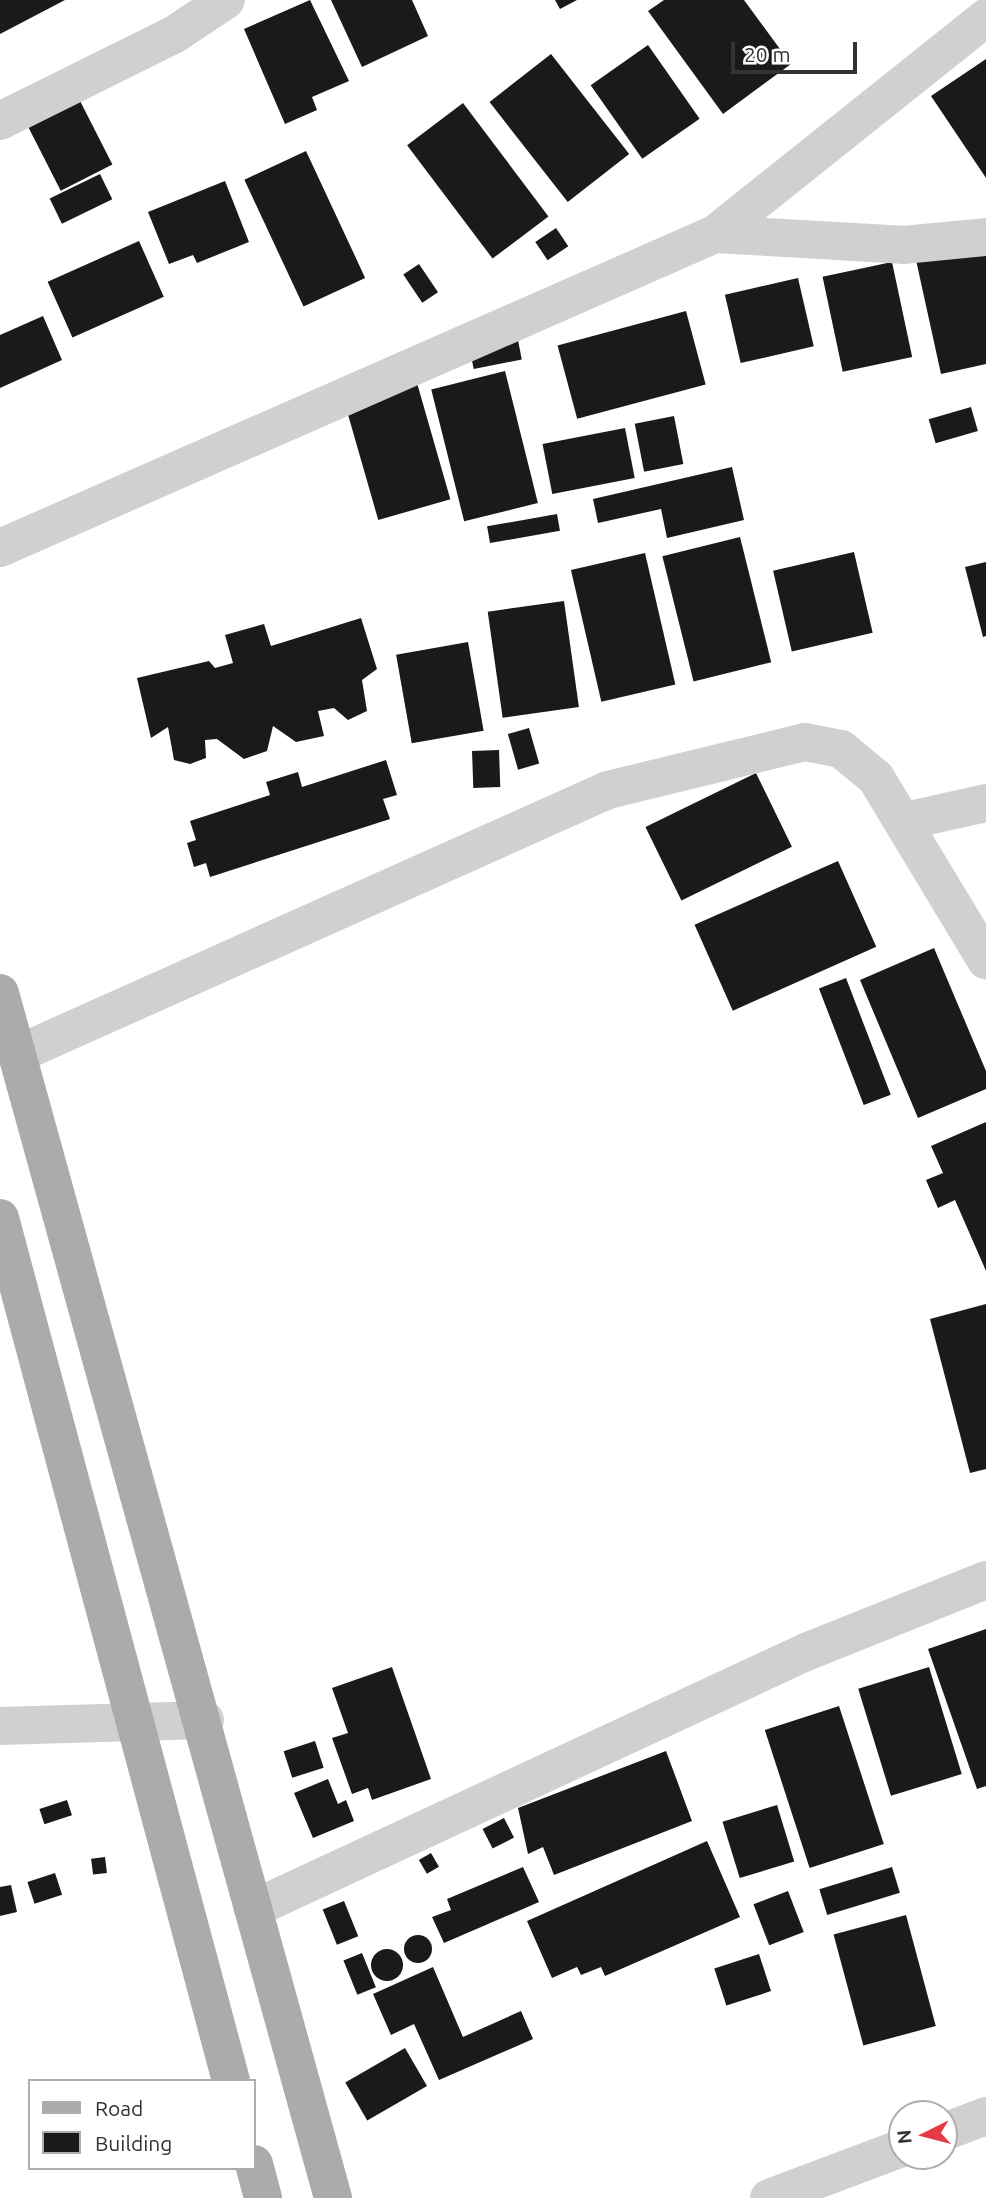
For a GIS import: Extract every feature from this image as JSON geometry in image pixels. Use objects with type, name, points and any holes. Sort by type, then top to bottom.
[{"type":"main road","points":[[0,993],[205,1720],[253,1909],[333,2198]]},
{"type":"main road","points":[[0,1218],[131,1722],[230,2079]]},
{"type":"main road","points":[[256,2170],[263,2198]]},
{"type":"street","points":[[0,121],[175,34],[226,0]]},
{"type":"street","points":[[0,548],[715,234],[986,18]]},
{"type":"street","points":[[715,234],[903,245],[986,237]]},
{"type":"street","points":[[18,1054],[608,790],[805,742],[841,749],[876,778],[905,821],[986,960]]},
{"type":"street","points":[[905,821],[986,803]]},
{"type":"street","points":[[253,1909],[806,1652],[986,1580]]},
{"type":"street","points":[[0,1726],[205,1720]]},
{"type":"street","points":[[958,2127],[986,2116]]},
{"type":"street","points":[[769,2198],[888,2153]]},
{"type":"building","points":[[0,0],[65,0],[0,34]]},
{"type":"building","points":[[310,0],[349,81],[312,97],[317,110],[285,124],[244,29]]},
{"type":"building","points":[[331,0],[412,0],[428,36],[362,67]]},
{"type":"building","points":[[555,0],[577,0],[560,9]]},
{"type":"building","points":[[664,0],[744,0],[791,64],[723,114],[648,11]]},
{"type":"building","points":[[648,45],[700,119],[642,159],[591,85]]},
{"type":"building","points":[[551,54],[629,154],[568,202],[490,102]]},
{"type":"building","points":[[986,59],[986,178],[931,96]]},
{"type":"building","points":[[77,95],[112,164],[61,191],[25,121]]},
{"type":"building","points":[[463,103],[548,216],[493,259],[407,145]]},
{"type":"building","points":[[306,151],[365,278],[304,307],[244,180]]},
{"type":"building","points":[[100,174],[112,199],[62,224],[50,199]]},
{"type":"building","points":[[225,181],[249,242],[197,263],[193,255],[169,264],[148,212]]},
{"type":"building","points":[[556,228],[568,246],[548,260],[535,242]]},
{"type":"building","points":[[139,241],[164,297],[72,337],[48,282]]},
{"type":"building","points":[[986,245],[986,364],[941,374],[916,260]]},
{"type":"building","points":[[892,262],[912,357],[843,372],[823,277]]},
{"type":"building","points":[[419,264],[438,292],[422,303],[403,275]]},
{"type":"building","points":[[798,278],[814,346],[741,363],[725,295]]},
{"type":"building","points":[[686,311],[706,384],[577,419],[558,345]]},
{"type":"building","points":[[43,316],[62,360],[0,388],[0,335]]},
{"type":"building","points":[[517,335],[522,360],[474,369],[469,344]]},
{"type":"building","points":[[505,371],[538,503],[464,521],[431,389]]},
{"type":"building","points":[[417,383],[450,499],[378,520],[345,404]]},
{"type":"building","points":[[971,407],[978,431],[936,443],[929,419]]},
{"type":"building","points":[[674,416],[683,464],[644,472],[635,424]]},
{"type":"building","points":[[625,428],[635,478],[552,494],[543,444]]},
{"type":"building","points":[[732,467],[744,520],[667,538],[661,509],[598,523],[593,499]]},
{"type":"building","points":[[557,514],[560,531],[490,543],[487,526]]},
{"type":"building","points":[[740,537],[771,662],[694,682],[662,556]]},
{"type":"building","points":[[854,552],[873,633],[792,652],[773,571]]},
{"type":"building","points":[[645,553],[675,685],[601,702],[571,570]]},
{"type":"building","points":[[986,562],[986,636],[983,637],[965,567]]},
{"type":"building","points":[[564,601],[579,707],[503,718],[488,612]]},
{"type":"building","points":[[361,618],[377,669],[362,680],[367,711],[348,720],[334,708],[318,711],[324,736],[296,742],[273,726],[267,751],[244,759],[217,739],[205,740],[206,758],[190,764],[174,760],[168,727],[151,738],[137,678],[209,661],[215,668],[233,663],[225,635],[264,624],[271,646]]},
{"type":"building","points":[[468,642],[484,731],[412,743],[396,655]]},
{"type":"building","points":[[529,728],[539,764],[518,770],[508,734]]},
{"type":"building","points":[[499,750],[500,787],[473,788],[472,751]]},
{"type":"building","points":[[386,760],[397,795],[383,799],[390,819],[210,877],[206,863],[194,867],[187,843],[196,840],[190,821],[270,795],[266,782],[298,772],[302,787]]},
{"type":"building","points":[[756,773],[792,847],[681,901],[645,827]]},
{"type":"building","points":[[838,861],[876,947],[733,1011],[695,925]]},
{"type":"building","points":[[934,948],[986,1071],[986,1089],[918,1118],[860,980]]},
{"type":"building","points":[[846,978],[891,1095],[864,1105],[819,988]]},
{"type":"building","points":[[986,1122],[986,1271],[955,1200],[938,1208],[926,1180],[943,1173],[931,1146]]},
{"type":"building","points":[[986,1304],[986,1469],[970,1473],[930,1319]]},
{"type":"building","points":[[986,1629],[986,1786],[977,1789],[928,1649]]},
{"type":"building","points":[[392,1667],[431,1779],[372,1800],[368,1788],[352,1794],[332,1738],[348,1733],[332,1688]]},
{"type":"building","points":[[929,1667],[962,1774],[891,1796],[858,1689]]},
{"type":"building","points":[[839,1706],[884,1844],[810,1868],[765,1730]]},
{"type":"building","points":[[315,1741],[324,1768],[292,1778],[284,1751]]},
{"type":"building","points":[[666,1751],[692,1821],[554,1875],[543,1847],[528,1854],[518,1808]]},
{"type":"building","points":[[328,1779],[338,1804],[346,1800],[354,1821],[313,1838],[294,1793]]},
{"type":"building","points":[[67,1800],[72,1815],[44,1824],[39,1809]]},
{"type":"building","points":[[777,1805],[794,1861],[740,1878],[722,1822]]},
{"type":"building","points":[[504,1818],[514,1838],[493,1848],[483,1829]]},
{"type":"building","points":[[707,1841],[740,1917],[605,1976],[601,1967],[581,1975],[577,1967],[552,1978],[527,1921]]},
{"type":"building","points":[[431,1853],[439,1867],[427,1874],[419,1860]]},
{"type":"building","points":[[105,1857],[107,1873],[93,1875],[91,1859]]},
{"type":"building","points":[[523,1867],[539,1902],[444,1943],[432,1917],[451,1910],[447,1899]]},
{"type":"building","points":[[892,1867],[900,1893],[827,1915],[819,1889]]},
{"type":"building","points":[[55,1873],[62,1895],[35,1904],[27,1882]]},
{"type":"building","points":[[11,1885],[17,1912],[0,1916],[0,1887]]},
{"type":"building","points":[[788,1891],[804,1932],[769,1945],[753,1904]]},
{"type":"building","points":[[344,1901],[358,1936],[337,1945],[323,1910]]},
{"type":"building","points":[[906,1915],[936,2026],[863,2045],[834,1934]]},
{"type":"building","points":[[418,1935],[428,1939],[432,1949],[428,1959],[418,1963],[408,1959],[404,1949],[408,1939]]},
{"type":"building","points":[[387,1949],[399,1953],[403,1965],[399,1977],[387,1981],[375,1977],[371,1965],[375,1953]]},
{"type":"building","points":[[362,1953],[376,1987],[357,1995],[343,1960]]},
{"type":"building","points":[[759,1954],[771,1991],[726,2006],[714,1969]]},
{"type":"building","points":[[433,1967],[463,2037],[521,2011],[533,2039],[439,2080],[414,2024],[391,2035],[373,1994]]},
{"type":"building","points":[[405,2048],[427,2086],[367,2121],[345,2082]]}]
